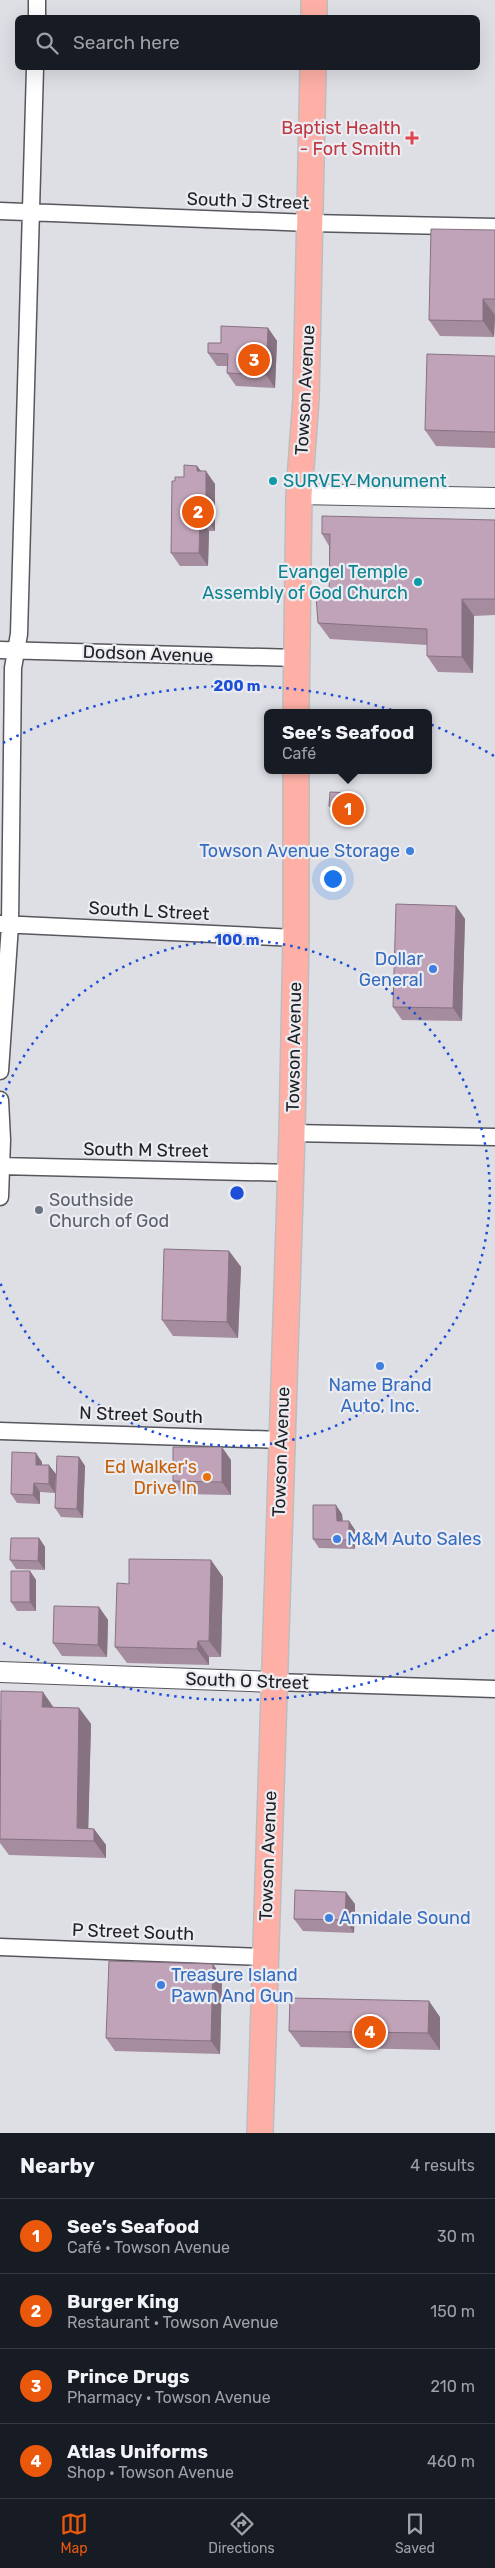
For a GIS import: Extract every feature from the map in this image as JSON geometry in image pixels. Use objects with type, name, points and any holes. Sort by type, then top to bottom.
[{"type":"main road","points":[[314,0],[314,15]]},
{"type":"main road","name":"Towson Avenue","points":[[296,709],[299,494],[306,398],[313,70]]},
{"type":"main road","name":"Towson Avenue","points":[[260,2133],[292,1133],[296,938],[296,774]]},
{"type":"street","points":[[37,0],[37,15]]},
{"type":"street","points":[[0,1071],[13,668],[8,650],[19,634],[35,70]]},
{"type":"street","name":"South J Street","points":[[0,211],[310,224],[495,228]]},
{"type":"street","points":[[299,494],[495,498]]},
{"type":"street","name":"Dodson Avenue","points":[[8,650],[296,658]]},
{"type":"street","name":"South L Street","points":[[5,925],[296,938]]},
{"type":"street","points":[[0,1100],[0,1197]]},
{"type":"street","points":[[292,1133],[495,1137]]},
{"type":"street","name":"South M Street","points":[[1,1166],[290,1173]]},
{"type":"street","name":"N Street South","points":[[0,1431],[282,1440]]},
{"type":"street","name":"South O Street","points":[[0,1672],[495,1689]]},
{"type":"street","name":"P Street South","points":[[0,1948],[265,1957]]},
{"type":"building","points":[[431,229],[495,230],[495,299],[483,299],[483,321],[429,320]]},
{"type":"building","points":[[221,326],[268,328],[266,375],[227,373],[228,354],[208,353],[208,343],[221,343]]},
{"type":"building","points":[[427,354],[495,356],[495,432],[425,430]]},
{"type":"building","points":[[184,465],[197,466],[197,471],[206,471],[206,518],[200,518],[199,553],[171,553],[172,481],[175,481],[175,477],[184,477]]},
{"type":"building","name":"Evangel Temple Assembly of God Church","points":[[322,516],[495,520],[495,599],[462,599],[462,657],[427,656],[427,629],[318,623],[316,597],[329,599],[330,534],[322,534]]},
{"type":"building","points":[[330,792],[355,793],[355,807],[329,806]]},
{"type":"building","name":"Dollar General","points":[[396,904],[456,906],[453,1008],[393,1007]]},
{"type":"building","points":[[164,1249],[229,1251],[227,1322],[162,1320]]},
{"type":"building","points":[[173,1447],[222,1447],[222,1482],[173,1481]]},
{"type":"building","points":[[12,1452],[36,1453],[36,1465],[49,1465],[49,1484],[34,1483],[33,1495],[11,1494]]},
{"type":"building","points":[[57,1456],[79,1457],[77,1509],[55,1508]]},
{"type":"building","name":"M&M Auto Sales","points":[[313,1505],[336,1505],[337,1521],[349,1521],[349,1540],[313,1539]]},
{"type":"building","points":[[11,1538],[39,1538],[38,1561],[10,1560]]},
{"type":"building","points":[[129,1559],[211,1560],[209,1641],[198,1641],[197,1649],[115,1647],[117,1583],[129,1584]]},
{"type":"building","points":[[11,1571],[30,1571],[30,1602],[11,1602]]},
{"type":"building","points":[[54,1606],[99,1607],[98,1645],[53,1643]]},
{"type":"building","points":[[1,1691],[43,1692],[42,1707],[79,1708],[77,1828],[94,1829],[94,1841],[0,1839]]},
{"type":"building","points":[[295,1890],[346,1892],[345,1920],[294,1919]]},
{"type":"building","points":[[109,1961],[213,1964],[211,2041],[106,2038]]},
{"type":"building","points":[[290,1998],[429,2001],[428,2033],[289,2031]]},
{"type":"place","name":"Baptist Health - Fort Smith","points":[[412,138]]},
{"type":"place","name":"Prince Drugs","points":[[254,360]]},
{"type":"place","name":"SURVEY Monument","points":[[273,481]]},
{"type":"place","name":"Burger King","points":[[198,512]]},
{"type":"place","name":"Evangel Temple Assembly of God Church","points":[[418,582]]},
{"type":"place","name":"See’s Seafood","points":[[348,809]]},
{"type":"place","name":"Towson Avenue Storage","points":[[410,851]]},
{"type":"place","name":"Dollar General","points":[[433,969]]},
{"type":"place","name":"Southside Church of God","points":[[39,1210]]},
{"type":"place","name":"Name Brand Auto, Inc.","points":[[380,1366]]},
{"type":"place","name":"Ed Walker's Drive In","points":[[207,1477]]},
{"type":"place","name":"M&M Auto Sales","points":[[337,1539]]},
{"type":"place","name":"Annidale Sound","points":[[329,1918]]},
{"type":"place","name":"Treasure Island Pawn And Gun","points":[[161,1985]]},
{"type":"place","name":"Atlas Uniforms","points":[[370,2032]]}]
